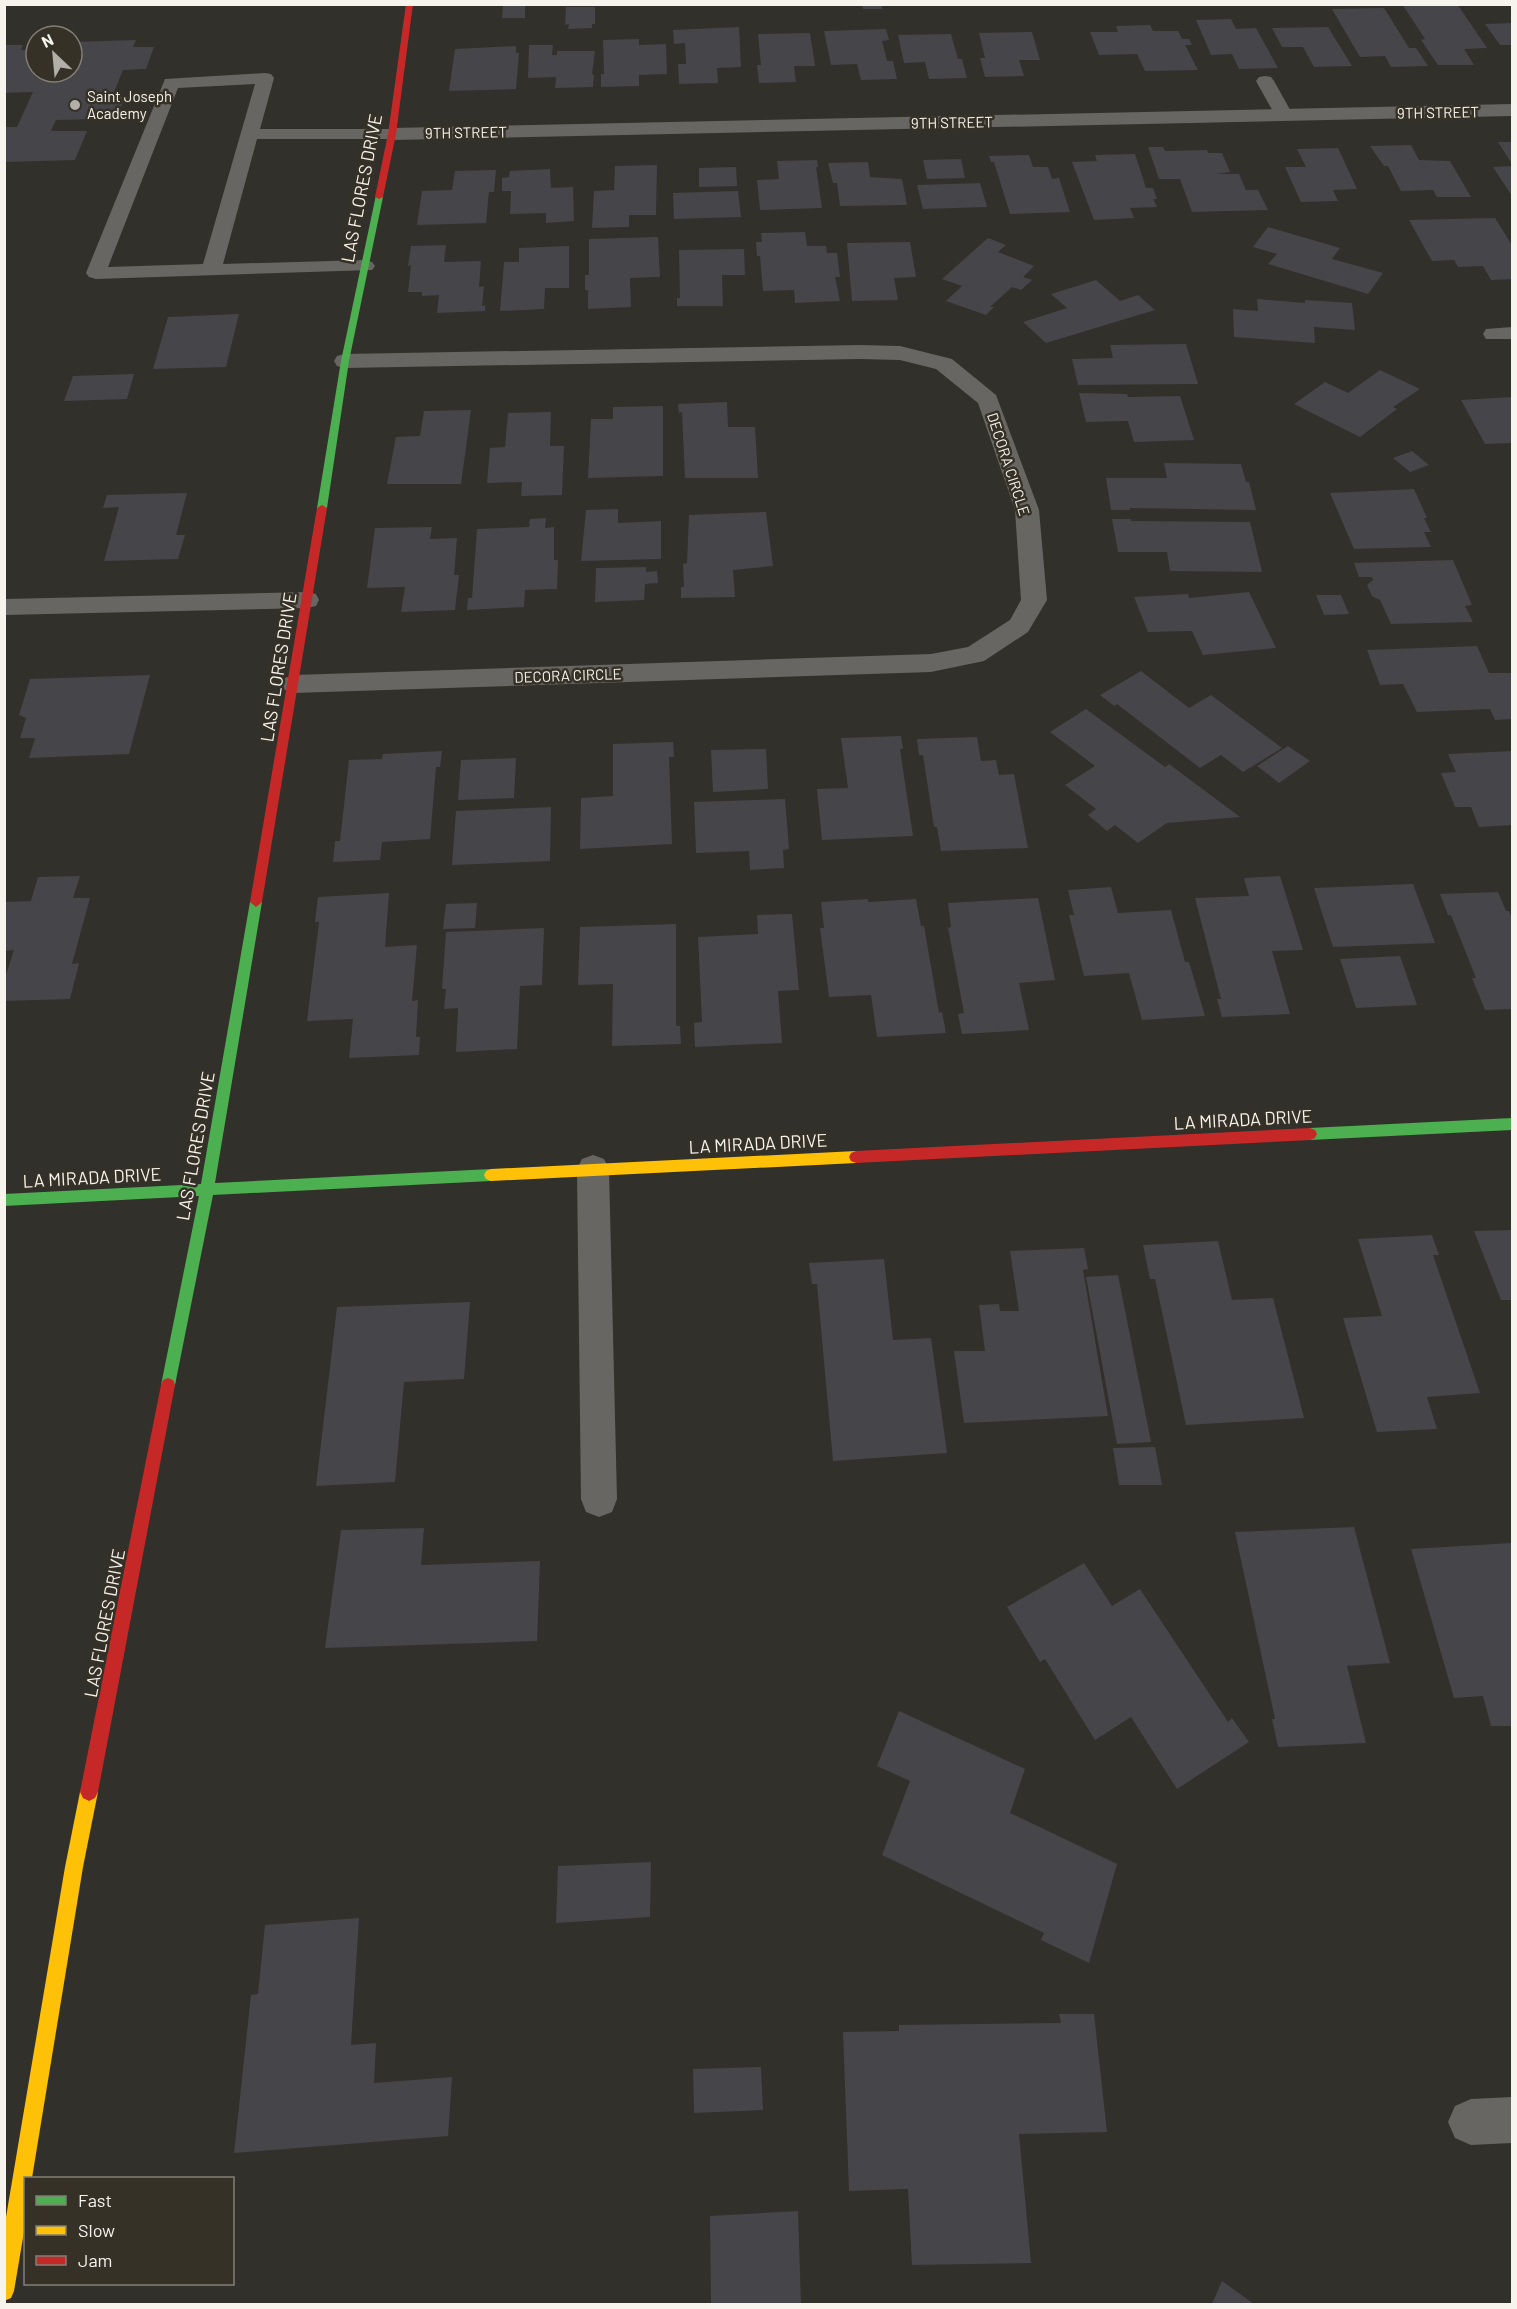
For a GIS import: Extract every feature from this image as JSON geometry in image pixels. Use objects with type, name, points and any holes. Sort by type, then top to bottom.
[{"type":"street","name":"LAS FLORES DRIVE","points":[[4,2292],[74,1867],[207,1189],[294,684],[345,361],[392,134],[410,4]]},
{"type":"street","name":"9TH STREET","points":[[392,134],[1512,110]]},
{"type":"street","name":"DECORA CIRCLE","points":[[294,684],[931,663],[975,655],[1019,626],[1034,600],[1027,510],[988,400],[944,364],[900,353],[860,352],[345,361]]},
{"type":"street","name":"LA MIRADA DRIVE","points":[[4,1200],[1512,1124]]},
{"type":"lane","points":[[211,270],[265,78],[171,83],[96,273],[365,266]]},
{"type":"lane","points":[[1265,81],[1284,115]]},
{"type":"lane","points":[[249,134],[392,134]]},
{"type":"lane","points":[[4,607],[307,600]]},
{"type":"lane","points":[[593,1169],[599,1499]]},
{"type":"building","points":[[862,4],[882,4],[882,9],[863,9]]},
{"type":"building","points":[[1402,4],[1457,4],[1487,48],[1464,49],[1474,65],[1438,65],[1421,40],[1425,39]]},
{"type":"building","points":[[525,5],[525,18],[502,18],[503,6]]},
{"type":"building","points":[[566,7],[595,7],[595,24],[592,24],[592,28],[568,29],[569,24],[565,25]]},
{"type":"building","points":[[1384,8],[1409,48],[1416,48],[1428,66],[1391,67],[1385,56],[1360,57],[1332,9]]},
{"type":"building","points":[[1231,19],[1236,29],[1256,28],[1278,68],[1239,69],[1232,54],[1211,55],[1196,20]]},
{"type":"building","points":[[1512,23],[1512,45],[1500,45],[1485,24]]},
{"type":"building","points":[[1150,25],[1153,31],[1178,31],[1182,39],[1189,39],[1192,45],[1185,45],[1198,70],[1145,71],[1137,54],[1099,55],[1090,32],[1118,32],[1116,26]]},
{"type":"building","points":[[739,27],[741,67],[717,68],[718,83],[679,84],[678,64],[686,64],[685,43],[674,44],[673,30]]},
{"type":"building","points":[[1328,27],[1352,66],[1314,67],[1303,47],[1282,47],[1272,28]]},
{"type":"building","points":[[886,29],[889,40],[882,41],[887,61],[893,61],[897,79],[861,80],[857,64],[831,65],[824,31]]},
{"type":"building","points":[[1032,32],[1040,60],[1019,60],[1024,76],[985,77],[980,58],[985,58],[979,33]]},
{"type":"building","points":[[810,33],[815,66],[794,66],[796,82],[759,83],[757,65],[761,65],[758,34]]},
{"type":"building","points":[[951,34],[958,59],[962,59],[967,78],[929,79],[925,62],[904,63],[898,35]]},
{"type":"building","points":[[639,39],[639,45],[666,44],[667,74],[639,75],[639,86],[601,87],[601,74],[604,74],[603,40]]},
{"type":"building","name":"Saint Joseph Academy","points":[[136,40],[133,47],[154,47],[146,69],[123,70],[112,97],[125,96],[119,113],[108,113],[106,119],[56,120],[51,131],[87,131],[75,160],[4,162],[4,127],[17,127],[33,92],[4,93],[4,45],[23,45],[21,50],[24,50],[24,84],[84,84],[84,42]]},
{"type":"building","points":[[529,45],[553,45],[552,55],[557,55],[557,51],[595,51],[593,87],[555,88],[556,77],[528,78]]},
{"type":"building","points":[[516,46],[516,53],[519,53],[516,89],[449,91],[455,49]]},
{"type":"building","points":[[1498,142],[1512,142],[1512,164]]},
{"type":"building","points":[[1411,145],[1419,160],[1450,161],[1471,197],[1437,197],[1433,190],[1401,191],[1388,166],[1384,166],[1370,146]]},
{"type":"building","points":[[1148,147],[1163,147],[1165,151],[1207,150],[1208,153],[1222,153],[1230,172],[1217,174],[1239,174],[1246,190],[1258,190],[1268,210],[1192,212],[1180,179],[1159,179]]},
{"type":"building","points":[[1338,148],[1357,189],[1333,190],[1338,201],[1301,202],[1285,167],[1306,167],[1297,149]]},
{"type":"building","points":[[1135,154],[1146,188],[1153,188],[1157,199],[1153,199],[1157,207],[1130,208],[1134,218],[1094,220],[1072,162],[1097,161],[1095,155]]},
{"type":"building","points":[[1029,155],[1033,167],[1048,167],[1052,179],[1059,178],[1070,212],[1010,214],[994,162],[991,162],[989,156]]},
{"type":"building","points":[[961,159],[965,178],[927,179],[923,160]]},
{"type":"building","points":[[817,160],[822,208],[760,210],[757,180],[779,179],[777,161]]},
{"type":"building","points":[[868,162],[870,177],[902,179],[907,205],[840,206],[837,183],[833,183],[828,163]]},
{"type":"building","points":[[657,165],[656,215],[629,215],[629,227],[592,228],[594,191],[614,190],[615,166]]},
{"type":"building","points":[[1512,166],[1512,196],[1493,167]]},
{"type":"building","points":[[736,167],[737,186],[699,187],[699,168]]},
{"type":"building","points":[[550,169],[551,188],[573,187],[574,221],[546,223],[546,213],[510,214],[511,191],[502,191],[502,178],[509,177],[510,171]]},
{"type":"building","points":[[496,170],[494,192],[489,192],[486,223],[417,225],[422,191],[452,190],[455,171]]},
{"type":"building","points":[[980,183],[987,207],[923,209],[917,185]]},
{"type":"building","points":[[738,191],[741,217],[674,219],[673,193]]},
{"type":"building","points":[[1495,218],[1512,245],[1512,279],[1491,280],[1483,266],[1458,267],[1454,260],[1432,261],[1409,220]]},
{"type":"building","points":[[1268,227],[1340,248],[1332,259],[1383,273],[1368,294],[1268,264],[1277,254],[1253,247]]},
{"type":"building","points":[[805,232],[807,246],[826,246],[827,253],[837,253],[840,277],[835,277],[840,301],[795,303],[794,290],[763,291],[760,256],[757,256],[756,242],[762,242],[761,233]]},
{"type":"building","points":[[658,237],[660,277],[630,278],[631,307],[588,309],[585,275],[589,275],[589,239]]},
{"type":"building","points":[[988,238],[1006,245],[998,252],[1034,266],[1023,277],[1032,280],[1021,290],[1012,287],[990,307],[994,307],[986,315],[946,301],[962,286],[942,279]]},
{"type":"building","points":[[910,242],[916,277],[894,278],[898,300],[852,301],[847,243]]},
{"type":"building","points":[[446,245],[444,262],[481,261],[479,287],[484,286],[482,306],[485,305],[485,311],[437,313],[439,295],[422,296],[422,292],[408,292],[411,246]]},
{"type":"building","points":[[569,246],[569,288],[545,288],[544,309],[500,311],[504,262],[519,262],[519,248]]},
{"type":"building","points":[[744,249],[745,275],[722,275],[723,306],[677,306],[677,298],[680,298],[679,250]]},
{"type":"building","points":[[1096,280],[1120,301],[1138,295],[1155,310],[1046,343],[1023,322],[1067,308],[1051,294]]},
{"type":"building","points":[[1257,299],[1305,303],[1305,300],[1352,303],[1355,330],[1314,327],[1315,343],[1234,337],[1233,309],[1258,311]]},
{"type":"building","points":[[239,314],[226,367],[153,369],[168,317]]},
{"type":"building","points":[[1186,344],[1198,384],[1078,385],[1072,359],[1113,358],[1110,345]]},
{"type":"building","points":[[1380,370],[1420,389],[1393,407],[1397,409],[1360,437],[1294,404],[1325,382],[1348,393]]},
{"type":"building","points":[[134,374],[127,399],[64,401],[73,376]]},
{"type":"building","points":[[1079,393],[1127,394],[1128,397],[1180,396],[1194,440],[1134,442],[1128,421],[1086,422]]},
{"type":"building","points":[[1512,397],[1512,443],[1485,444],[1461,400]]},
{"type":"building","points":[[727,402],[728,427],[755,427],[758,478],[685,478],[682,412],[679,413],[678,404]]},
{"type":"building","points":[[663,406],[663,476],[588,478],[591,419],[613,419],[613,407]]},
{"type":"building","points":[[471,410],[461,484],[387,484],[396,437],[420,436],[424,411]]},
{"type":"building","points":[[551,412],[550,446],[564,446],[562,495],[521,496],[522,482],[487,483],[490,448],[505,447],[508,413]]},
{"type":"building","points":[[1412,451],[1429,465],[1410,472],[1393,458]]},
{"type":"building","points":[[1164,463],[1241,464],[1246,482],[1249,482],[1256,510],[1130,508],[1130,510],[1111,510],[1106,478],[1167,478]]},
{"type":"building","points":[[1414,489],[1427,518],[1424,518],[1431,532],[1424,532],[1431,547],[1354,549],[1330,493]]},
{"type":"building","points":[[187,493],[176,535],[185,535],[178,559],[104,561],[119,507],[103,508],[107,495]]},
{"type":"building","points":[[618,509],[618,523],[661,521],[661,559],[581,561],[586,510]]},
{"type":"building","points":[[766,512],[773,566],[733,570],[735,597],[681,598],[681,587],[684,587],[683,564],[687,563],[689,515]]},
{"type":"building","points":[[546,518],[545,528],[554,527],[554,560],[558,560],[557,589],[525,590],[524,607],[467,610],[468,598],[472,598],[477,529],[529,527],[530,519]]},
{"type":"building","points":[[1112,519],[1250,522],[1262,572],[1170,571],[1167,552],[1118,552]]},
{"type":"building","points":[[432,527],[430,539],[457,538],[454,575],[459,575],[455,610],[401,612],[405,587],[367,588],[375,528]]},
{"type":"building","points":[[1453,560],[1472,605],[1465,606],[1473,622],[1391,624],[1380,600],[1372,596],[1367,585],[1373,580],[1372,577],[1359,577],[1354,563]]},
{"type":"building","points":[[646,567],[646,572],[657,571],[658,583],[645,584],[644,600],[595,602],[596,568]]},
{"type":"building","points":[[1249,592],[1276,648],[1203,655],[1192,631],[1148,632],[1134,597],[1188,594],[1189,598]]},
{"type":"building","points":[[1316,595],[1341,595],[1349,614],[1324,615]]},
{"type":"building","points":[[1477,646],[1489,673],[1512,673],[1512,719],[1495,720],[1490,709],[1417,712],[1403,684],[1380,685],[1367,650]]},
{"type":"building","points":[[1141,671],[1189,708],[1211,695],[1282,748],[1243,772],[1221,755],[1200,768],[1117,704],[1114,706],[1100,695]]},
{"type":"building","points":[[150,675],[129,754],[29,758],[35,738],[20,738],[26,718],[19,715],[30,679]]},
{"type":"building","points":[[1086,709],[1165,767],[1169,764],[1240,817],[1167,823],[1138,843],[1115,825],[1107,831],[1088,815],[1096,809],[1065,785],[1095,766],[1050,732]]},
{"type":"building","points":[[901,736],[903,749],[900,749],[913,836],[822,840],[817,789],[848,788],[841,738]]},
{"type":"building","points":[[977,737],[981,761],[996,760],[999,775],[1014,774],[1028,848],[941,851],[937,827],[934,827],[923,755],[919,755],[917,739]]},
{"type":"building","points":[[673,742],[674,757],[669,757],[672,844],[580,849],[581,798],[613,796],[613,744]]},
{"type":"building","points":[[1288,746],[1310,761],[1279,783],[1257,766]]},
{"type":"building","points":[[766,749],[768,789],[713,792],[711,750]]},
{"type":"building","points":[[442,751],[440,767],[436,767],[430,839],[382,842],[380,860],[333,862],[335,841],[340,841],[349,760],[382,759],[383,754]]},
{"type":"building","points":[[1512,751],[1512,825],[1479,827],[1471,807],[1455,807],[1441,773],[1456,772],[1448,754]]},
{"type":"building","points":[[516,758],[514,798],[458,800],[461,760]]},
{"type":"building","points":[[785,799],[789,849],[783,850],[784,868],[750,870],[749,851],[696,853],[694,802]]},
{"type":"building","points":[[551,807],[550,861],[452,865],[456,811]]},
{"type":"building","points":[[80,876],[73,898],[90,898],[72,964],[79,963],[70,999],[4,1001],[4,981],[14,950],[4,951],[4,902],[31,901],[38,877]]},
{"type":"building","points":[[1280,876],[1303,950],[1272,951],[1290,1014],[1222,1017],[1217,999],[1221,999],[1195,898],[1249,896],[1244,878]]},
{"type":"building","points":[[1413,884],[1435,943],[1333,947],[1314,888]]},
{"type":"building","points":[[1111,887],[1118,913],[1171,910],[1185,962],[1189,962],[1205,1016],[1142,1020],[1129,973],[1084,976],[1069,915],[1074,915],[1068,890]]},
{"type":"building","points":[[1498,892],[1512,919],[1512,1009],[1485,1010],[1472,978],[1476,978],[1451,915],[1448,915],[1440,894]]},
{"type":"building","points":[[389,893],[385,947],[417,945],[412,1001],[418,1000],[416,1037],[420,1037],[419,1055],[349,1058],[353,1019],[307,1021],[319,922],[315,922],[318,897]]},
{"type":"building","points":[[1038,898],[1055,980],[1019,983],[1029,1030],[962,1034],[958,1014],[964,1013],[948,928],[951,927],[948,903]]},
{"type":"building","points":[[868,899],[868,902],[916,899],[921,926],[924,926],[939,1013],[942,1012],[946,1033],[877,1037],[871,995],[829,997],[820,928],[824,928],[821,902]]},
{"type":"building","points":[[477,903],[475,928],[443,929],[446,904]]},
{"type":"building","points":[[792,914],[799,990],[778,991],[782,1043],[695,1047],[694,1023],[702,1022],[698,937],[758,934],[757,915]]},
{"type":"building","points":[[676,924],[676,1026],[680,1026],[681,1044],[612,1046],[613,984],[578,985],[580,927]]},
{"type":"building","points":[[544,928],[542,985],[520,986],[517,1049],[456,1052],[458,1008],[444,1009],[446,989],[442,989],[446,932]]},
{"type":"building","points":[[1400,956],[1417,1005],[1356,1008],[1340,959]]},
{"type":"building","points":[[1512,1230],[1512,1300],[1501,1300],[1474,1231]]},
{"type":"building","points":[[1432,1235],[1439,1255],[1433,1255],[1480,1393],[1427,1397],[1437,1429],[1377,1432],[1343,1318],[1382,1316],[1358,1239]]},
{"type":"building","points":[[1218,1241],[1232,1300],[1273,1298],[1304,1418],[1186,1425],[1155,1279],[1150,1279],[1143,1245]]},
{"type":"building","points":[[1084,1248],[1088,1269],[1083,1270],[1108,1416],[964,1423],[954,1351],[985,1351],[979,1305],[999,1304],[1000,1311],[1019,1311],[1010,1251]]},
{"type":"building","points":[[884,1259],[893,1340],[931,1338],[947,1453],[833,1461],[817,1284],[812,1284],[809,1263]]},
{"type":"building","points":[[1118,1275],[1151,1442],[1117,1444],[1086,1277]]},
{"type":"building","points":[[470,1302],[464,1379],[404,1382],[395,1482],[316,1486],[337,1307]]},
{"type":"building","points":[[1155,1447],[1162,1485],[1119,1485],[1113,1448]]},
{"type":"building","points":[[1354,1527],[1390,1663],[1347,1666],[1366,1743],[1278,1747],[1272,1719],[1275,1719],[1235,1532]]},
{"type":"building","points":[[424,1528],[421,1565],[540,1561],[537,1641],[325,1648],[341,1530]]},
{"type":"building","points":[[1512,1543],[1512,1726],[1491,1726],[1483,1696],[1454,1698],[1411,1549]]},
{"type":"building","points":[[1084,1563],[1112,1606],[1140,1589],[1228,1722],[1232,1718],[1249,1742],[1177,1789],[1131,1717],[1095,1740],[1045,1659],[1040,1662],[1007,1607]]},
{"type":"building","points":[[899,1711],[1025,1769],[1010,1813],[1117,1864],[1089,1963],[1041,1940],[1044,1933],[882,1855],[910,1781],[877,1766]]},
{"type":"building","points":[[651,1862],[650,1917],[556,1923],[558,1866]]},
{"type":"building","points":[[359,1918],[351,2045],[376,2043],[374,2083],[452,2077],[448,2136],[234,2153],[251,1995],[258,1994],[265,1925]]},
{"type":"building","points":[[1059,2014],[1094,2014],[1107,2132],[1019,2134],[1031,2263],[912,2265],[908,2189],[849,2191],[843,2032],[899,2031],[899,2025],[1061,2023]]},
{"type":"building","points":[[761,2067],[763,2110],[694,2113],[693,2069]]},
{"type":"building","points":[[798,2211],[801,2304],[711,2304],[710,2216]]},
{"type":"building","points":[[1222,2281],[1254,2304],[1212,2304]]},
{"type":"traffic: fast","points":[[322,508],[345,361],[379,197]]},
{"type":"traffic: fast","points":[[168,1385],[207,1189],[256,902]]},
{"type":"traffic: fast","points":[[1310,1134],[1512,1124]]},
{"type":"traffic: fast","points":[[4,1200],[491,1175]]},
{"type":"traffic: slow","points":[[491,1175],[856,1157]]},
{"type":"traffic: slow","points":[[4,2291],[74,1867],[89,1792]]},
{"type":"traffic: jam","points":[[379,197],[392,134],[410,4]]},
{"type":"traffic: jam","points":[[256,902],[322,508]]},
{"type":"traffic: jam","points":[[856,1157],[1310,1134]]},
{"type":"traffic: jam","points":[[89,1792],[168,1385]]},
{"type":"place","name":"Saint Joseph Academy","points":[[75,105]]}]
